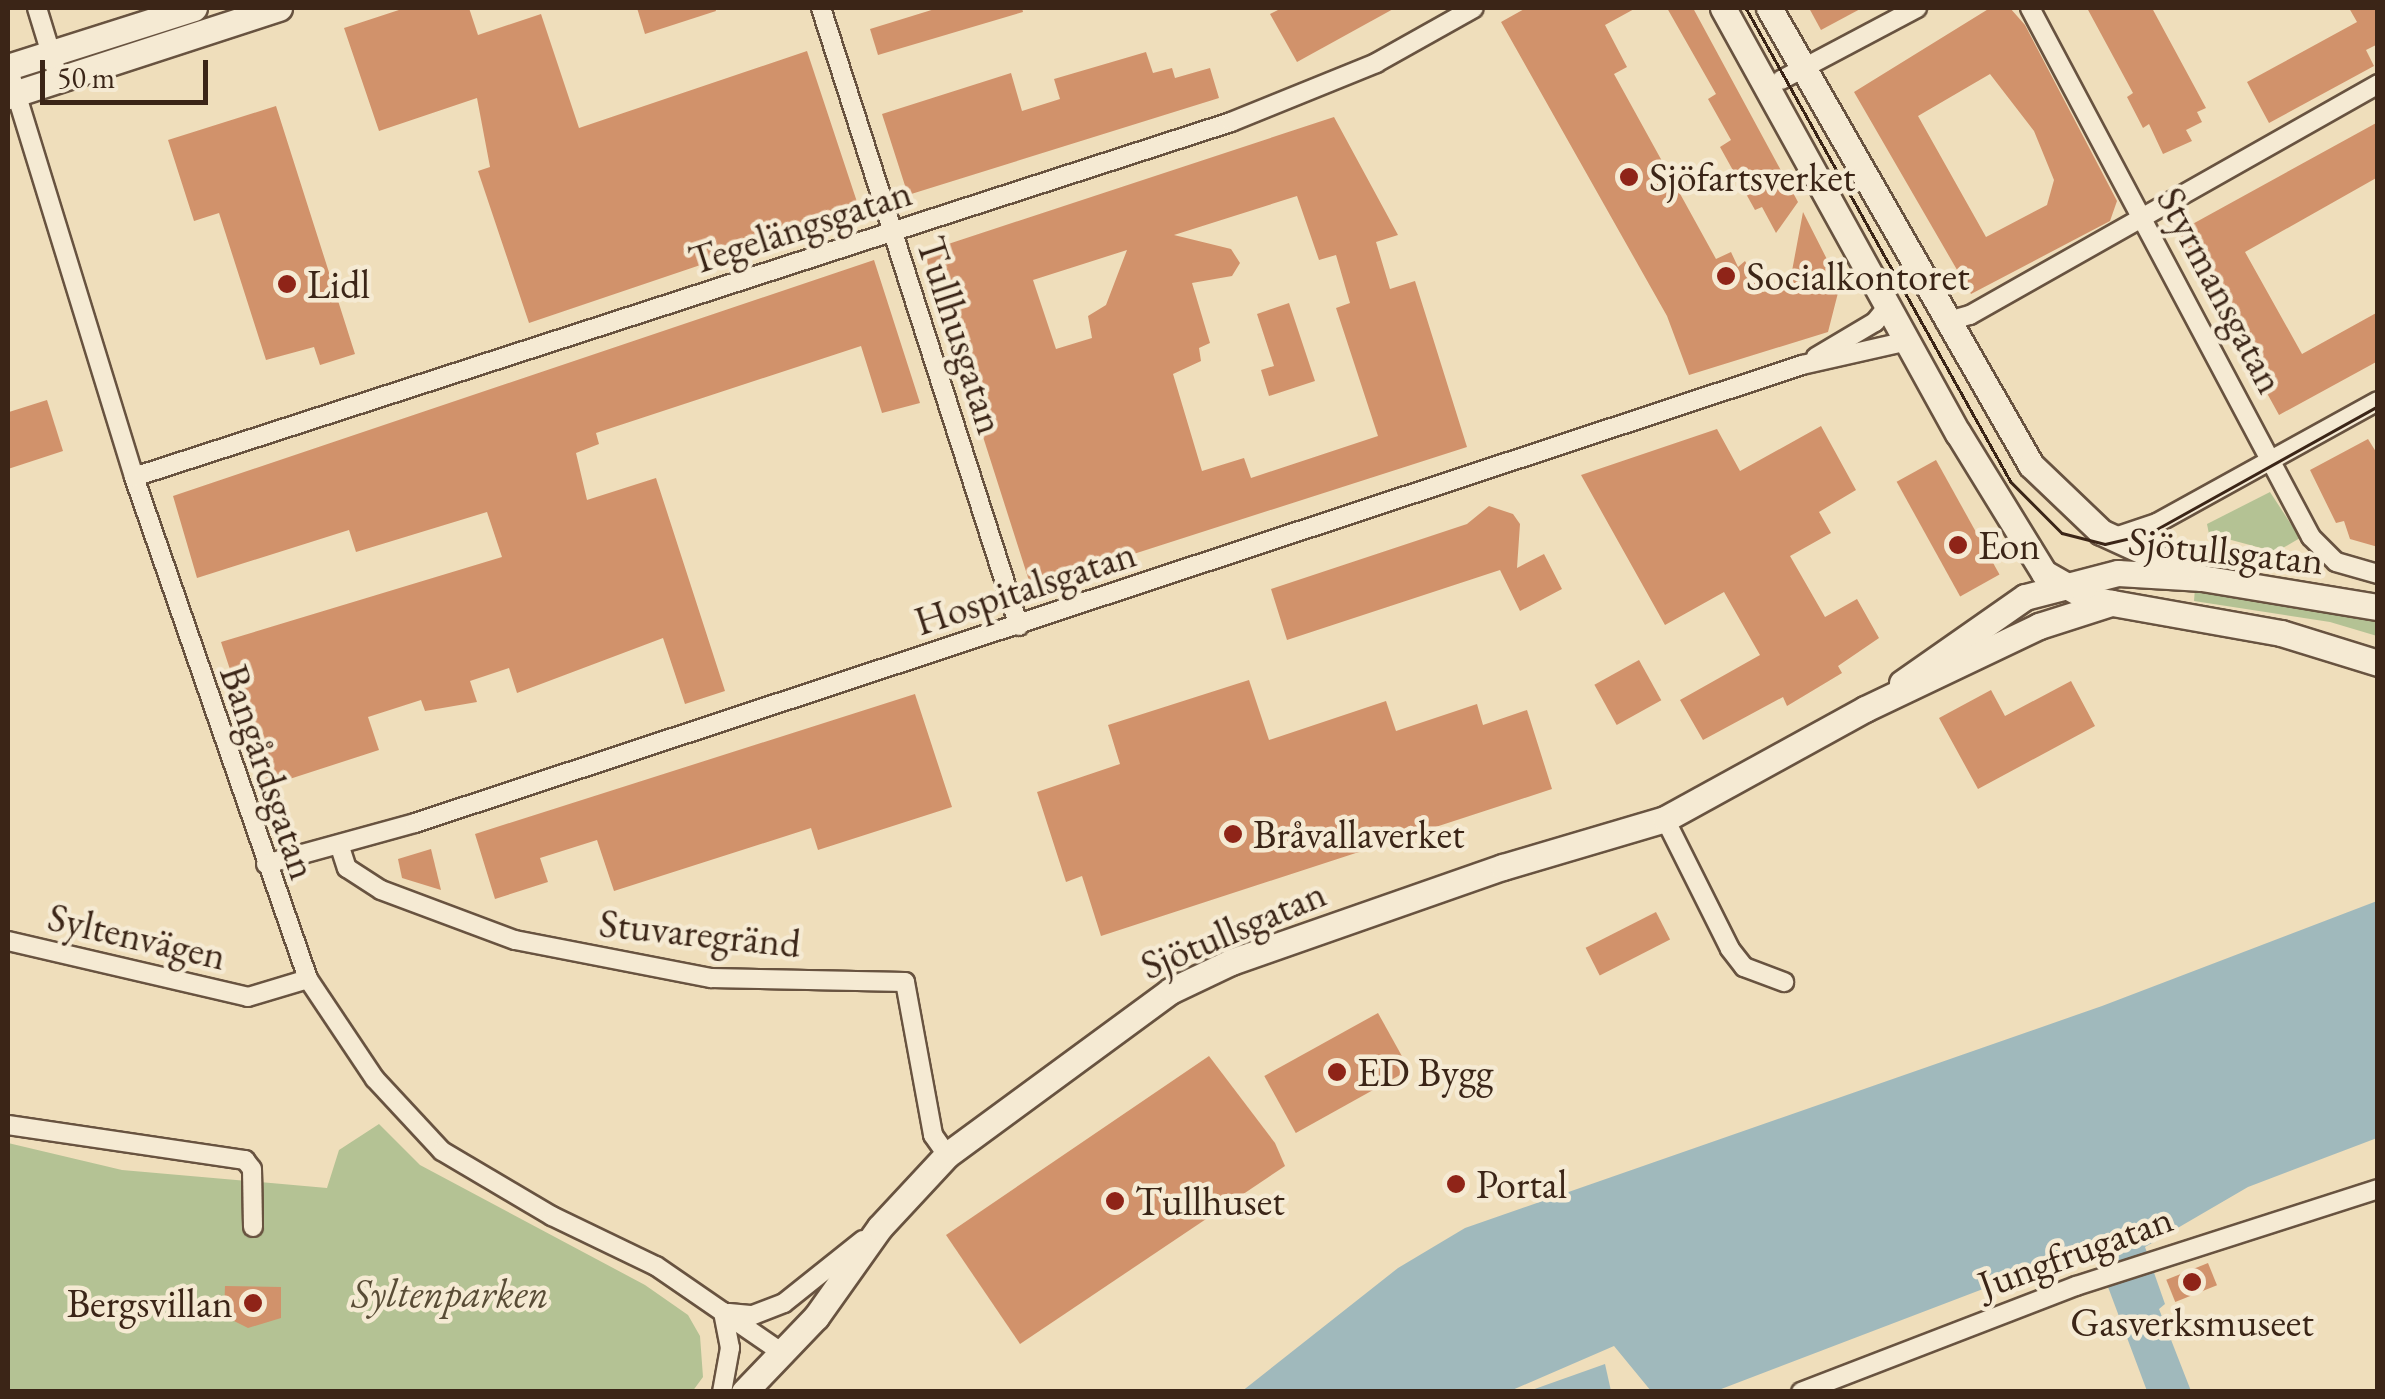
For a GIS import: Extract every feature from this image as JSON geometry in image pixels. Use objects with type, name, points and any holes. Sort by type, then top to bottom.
[{"type":"main road","points":[[8,67],[194,8]]},
{"type":"main road","points":[[12,95],[279,8]]},
{"type":"main road","points":[[1723,8],[1997,501],[2058,584],[2111,603]]},
{"type":"main road","points":[[1769,8],[1944,322],[2031,466],[2075,511],[2112,538],[2202,578]]},
{"type":"main road","name":"Sjötullsgatan","points":[[1865,709],[2008,607],[2058,584],[2118,573],[2202,578],[2378,606]]},
{"type":"main road","name":"Sjötullsgatan","points":[[744,1392],[784,1354],[880,1226],[947,1155],[1140,1009],[1197,976],[1503,867],[1665,819],[1865,709],[2044,624],[2111,603],[2281,633],[2378,663]]},
{"type":"street","points":[[37,8],[59,80]]},
{"type":"street","name":"Tullhusgatan","points":[[821,8],[1019,626]]},
{"type":"street","name":"Tegelängsgatan","points":[[134,477],[1231,122],[1376,63],[1474,8]]},
{"type":"street","points":[[1781,80],[1806,71],[1917,8]]},
{"type":"street","name":"Styrmansgatan","points":[[2030,8],[2311,536],[2336,562],[2378,574]]},
{"type":"street","points":[[1742,41],[1781,80]]},
{"type":"street","name":"Bangårdsgatan","points":[[8,67],[12,95],[134,477],[308,979],[375,1078],[442,1151],[552,1216],[656,1266],[784,1354]]},
{"type":"street","points":[[1777,107],[1781,80]]},
{"type":"street","points":[[1944,322],[1970,315],[2378,84]]},
{"type":"street","name":"Hospitalsgatan","points":[[1802,365],[1876,322],[1888,306]]},
{"type":"street","name":"Hospitalsgatan","points":[[266,864],[340,847],[1802,365],[1908,341]]},
{"type":"street","points":[[2112,538],[2140,532],[2378,401]]},
{"type":"street","points":[[1665,819],[1730,949],[1744,967],[1784,982]]},
{"type":"street","name":"Stuvaregränd","points":[[340,847],[347,868],[381,890],[515,940],[711,978],[904,982],[933,1134],[947,1155]]},
{"type":"street","name":"Syltenvägen","points":[[8,942],[248,997],[308,979]]},
{"type":"street","points":[[8,1126],[245,1160],[252,1169],[253,1227]]},
{"type":"street","name":"Jungfrugatan","points":[[1801,1392],[2104,1276],[2378,1190]]},
{"type":"street","points":[[722,1392],[730,1348],[724,1312],[771,1310],[880,1226]]},
{"type":"green space","points":[[2270,492],[2300,538],[2276,552],[2209,534],[2207,524]]},
{"type":"green space","points":[[2195,588],[2377,621],[2377,636],[2330,622],[2194,601]]},
{"type":"green space","name":"Syltenparken","points":[[379,1124],[420,1165],[645,1285],[688,1315],[700,1336],[703,1377],[692,1392],[8,1392],[8,1143],[122,1170],[327,1188],[339,1150]]},
{"type":"water","points":[[2377,901],[2377,1138],[2248,1187],[2145,1247],[2165,1304],[2159,1309],[2191,1391],[2147,1391],[2093,1247],[1716,1391],[1651,1391],[1614,1346],[1510,1391],[1241,1392],[1398,1268],[1465,1228],[2102,1006]]},
{"type":"water","points":[[1605,1364],[1611,1391],[1529,1391]]},
{"type":"building","points":[[405,8],[469,8],[478,35],[541,14],[579,128],[807,51],[860,211],[529,323],[478,171],[490,167],[477,98],[379,131],[344,28]]},
{"type":"building","points":[[637,8],[715,8],[716,11],[645,34]]},
{"type":"building","points":[[938,8],[1022,8],[1023,12],[878,55],[870,29]]},
{"type":"building","points":[[1282,8],[1395,8],[1297,62],[1270,14]]},
{"type":"building","name":"Sjöfartsverket","points":[[1526,8],[1636,8],[1605,25],[1627,67],[1614,74],[1716,259],[1731,252],[1738,267],[1745,261],[1763,292],[1789,287],[1803,212],[1840,285],[1828,332],[1689,375],[1667,316],[1501,22]]},
{"type":"building","points":[[1667,8],[1693,8],[1798,202],[1776,233],[1762,207],[1755,210],[1720,147],[1731,140],[1708,99],[1716,94]]},
{"type":"building","points":[[1809,8],[1862,8],[1821,30]]},
{"type":"building","points":[[1990,8],[2010,8],[2025,25],[2117,201],[2110,221],[1971,294],[1854,92]],"holes":[[[1990,74],[2034,131],[2054,180],[2047,205],[1986,237],[1918,116]]]},
{"type":"building","points":[[2087,8],[2152,8],[2206,108],[2197,112],[2202,122],[2186,130],[2192,141],[2163,154],[2149,124],[2143,128],[2127,97],[2133,93]]},
{"type":"building","points":[[2349,8],[2378,8],[2378,44],[2366,50],[2374,66],[2269,123],[2247,82],[2357,22]]},
{"type":"building","points":[[1146,52],[1153,73],[1172,68],[1175,78],[1210,68],[1219,98],[908,195],[882,114],[1011,73],[1022,111],[1060,99],[1054,79]]},
{"type":"building","name":"Lidl","points":[[276,106],[355,354],[320,365],[314,347],[266,360],[219,213],[194,221],[168,140]]},
{"type":"building","points":[[1334,117],[1398,235],[1376,242],[1390,289],[1415,281],[1467,447],[1031,587],[924,252]],"holes":[[[1297,196],[1319,260],[1336,255],[1350,303],[1336,308],[1378,436],[1251,478],[1244,458],[1202,471],[1173,374],[1201,361],[1199,348],[1210,343],[1192,283],[1232,276],[1240,263],[1231,249],[1174,235]],[[1127,250],[1106,305],[1088,316],[1092,338],[1056,349],[1033,280]]]},
{"type":"building","points":[[2378,122],[2378,177],[2245,252],[2302,354],[2378,312],[2378,361],[2279,415],[2178,232]]},
{"type":"building","points":[[874,260],[920,403],[882,413],[861,346],[596,433],[599,444],[576,453],[587,500],[656,478],[725,691],[685,704],[663,638],[517,693],[509,668],[470,681],[477,702],[425,711],[421,700],[368,717],[379,750],[268,786],[221,642],[502,557],[487,512],[356,552],[349,530],[197,578],[173,496]]},
{"type":"building","points":[[1289,303],[1315,381],[1269,396],[1261,370],[1274,366],[1257,314]]},
{"type":"building","points":[[47,400],[63,451],[8,469],[9,412]]},
{"type":"building","points":[[1821,426],[1856,490],[1819,512],[1831,533],[1790,556],[1825,617],[1857,599],[1879,638],[1838,666],[1842,673],[1787,706],[1783,697],[1703,740],[1680,700],[1760,655],[1724,592],[1665,625],[1581,475],[1717,429],[1740,471]]},
{"type":"building","points":[[2368,439],[2378,455],[2378,547],[2350,539],[2344,521],[2336,523],[2310,470]]},
{"type":"building","name":"Eon","points":[[1936,460],[2000,575],[1960,596],[1897,482]]},
{"type":"building","points":[[1489,506],[1513,514],[1520,524],[1517,568],[1544,554],[1562,589],[1520,611],[1500,570],[1287,640],[1271,589],[1467,524]]},
{"type":"building","points":[[1639,660],[1661,700],[1617,725],[1594,685]]},
{"type":"building","name":"Bråvallaverket","points":[[1249,680],[1269,740],[1386,701],[1396,731],[1477,704],[1483,725],[1527,710],[1552,789],[1101,936],[1082,876],[1066,882],[1037,792],[1120,764],[1108,725]]},
{"type":"building","points":[[2071,681],[2095,726],[1978,789],[1939,718],[1991,690],[2005,716]]},
{"type":"building","points":[[915,694],[952,807],[818,850],[811,828],[614,891],[597,840],[540,858],[548,882],[495,899],[475,834]]},
{"type":"building","points":[[431,849],[441,890],[402,878],[398,859]]},
{"type":"building","points":[[1656,912],[1670,940],[1600,975],[1586,948]]},
{"type":"building","name":"ED Bygg","points":[[1378,1013],[1410,1070],[1296,1133],[1264,1076]]},
{"type":"building","name":"Tullhuset","points":[[1209,1056],[1275,1143],[1285,1166],[1020,1344],[946,1235]]},
{"type":"building","name":"Gasverksmuseet","points":[[2208,1263],[2217,1285],[2175,1302],[2166,1280]]},
{"type":"building","name":"Bergsvillan","points":[[225,1286],[281,1287],[281,1318],[248,1328],[224,1316]]},
{"type":"tram line","points":[[1746,8],[2011,482],[2062,533],[2105,544],[2148,534],[2378,406]]},
{"type":"place","name":"Sjöfartsverket","points":[[1629,177]]},
{"type":"place","name":"Socialkontoret","points":[[1726,276]]},
{"type":"place","name":"Lidl","points":[[287,284]]},
{"type":"place","name":"Eon","points":[[1958,545]]},
{"type":"place","name":"Bråvallaverket","points":[[1233,834]]},
{"type":"place","name":"ED Bygg","points":[[1337,1072]]},
{"type":"place","name":"Portal","points":[[1456,1184]]},
{"type":"place","name":"Tullhuset","points":[[1115,1201]]},
{"type":"place","name":"Gasverksmuseet","points":[[2192,1282]]},
{"type":"place","name":"Bergsvillan","points":[[253,1303]]}]
